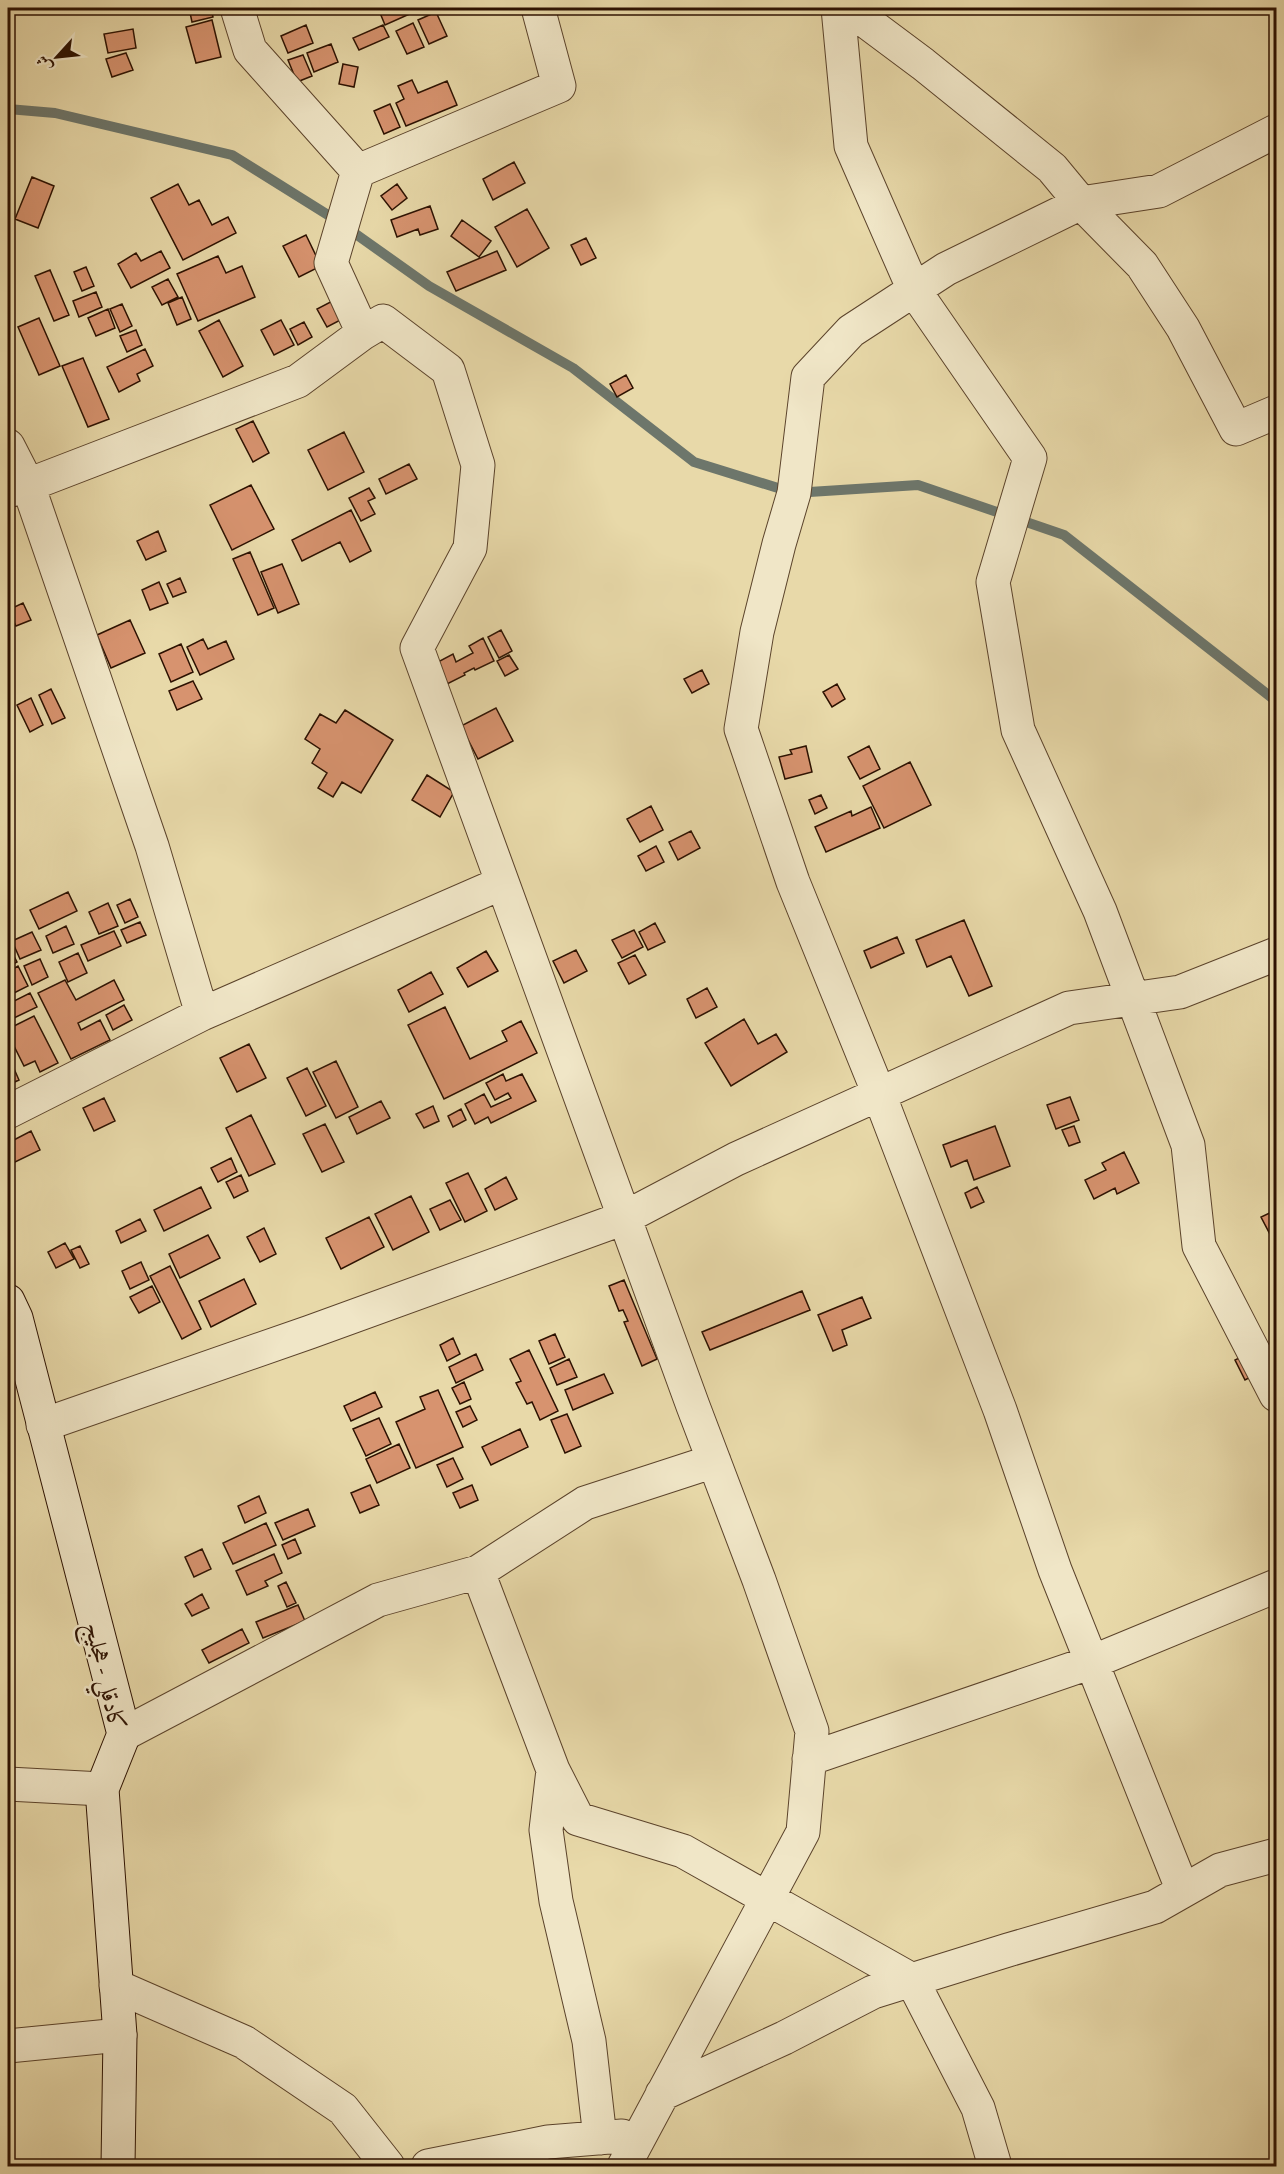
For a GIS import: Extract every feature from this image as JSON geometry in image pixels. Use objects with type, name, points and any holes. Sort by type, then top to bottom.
[{"type":"street","points":[[237,8],[250,50],[358,171]]},
{"type":"street","points":[[358,171],[559,86],[538,8]]},
{"type":"street","points":[[838,8],[851,146],[914,290],[1030,458],[993,582],[1018,730],[1100,910],[1188,1145],[1199,1246],[1276,1395]]},
{"type":"street","points":[[848,8],[923,64],[1052,168],[1081,203],[1142,265],[1183,328],[1236,429],[1276,412]]},
{"type":"street","points":[[1183,1891],[1055,1570],[1000,1410],[879,1094],[793,882],[741,729],[757,632],[794,494],[808,377],[851,331],[946,269],[1081,203],[1159,191],[1276,131]]},
{"type":"street","points":[[358,171],[331,263],[363,333]]},
{"type":"street","points":[[18,488],[298,381],[383,321],[448,370],[478,465],[470,548],[417,648],[624,1218],[759,1580],[812,1731],[803,1832],[624,2166]]},
{"type":"street","points":[[8,446],[18,488],[152,846],[202,1014]]},
{"type":"street","points":[[8,1112],[202,1014],[502,883]]},
{"type":"street","points":[[43,1425],[310,1332],[624,1218],[736,1159],[1069,1008],[1180,992],[1276,954]]},
{"type":"street","name":"كادقلي - هجليج","points":[[8,1301],[16,1318],[124,1734],[102,1789],[120,2035],[118,2166]]},
{"type":"street","points":[[124,1734],[378,1600],[478,1572],[585,1503],[714,1461]]},
{"type":"street","points":[[478,1572],[553,1770],[578,1819],[683,1851],[912,1980],[978,2108],[995,2166]]},
{"type":"street","points":[[809,1759],[1092,1662],[1276,1586]]},
{"type":"street","points":[[553,1770],[546,1830],[556,1901],[589,2041],[600,2138]]},
{"type":"street","points":[[8,1784],[102,1789]]},
{"type":"street","points":[[662,2094],[784,2038],[873,1992],[1155,1907],[1220,1870],[1276,1855]]},
{"type":"street","points":[[116,1986],[244,2042],[343,2109],[388,2166]]},
{"type":"street","points":[[8,2046],[120,2035]]},
{"type":"street","points":[[428,2166],[548,2142],[641,2135]]},
{"type":"building","points":[[189,8],[211,8],[213,17],[192,22]]},
{"type":"building","points":[[378,8],[423,8],[385,25]]},
{"type":"building","points":[[436,12],[447,36],[429,44],[418,20]]},
{"type":"building","points":[[212,20],[221,57],[196,63],[186,27]]},
{"type":"building","points":[[413,23],[424,47],[407,54],[396,31]]},
{"type":"building","points":[[306,25],[313,43],[288,53],[281,36]]},
{"type":"building","points":[[383,25],[389,37],[359,50],[353,38]]},
{"type":"building","points":[[133,29],[136,48],[108,53],[104,34]]},
{"type":"building","points":[[331,44],[338,62],[314,72],[307,53]]},
{"type":"building","points":[[126,53],[133,70],[112,77],[106,59]]},
{"type":"building","points":[[303,55],[312,76],[297,82],[288,60]]},
{"type":"building","points":[[343,64],[358,67],[354,87],[339,84]]},
{"type":"building","points":[[412,80],[418,93],[447,81],[457,105],[406,126],[396,103],[404,99],[398,86]]},
{"type":"building","points":[[390,104],[400,127],[384,134],[374,111]]},
{"type":"building","points":[[514,162],[525,183],[493,200],[483,179]]},
{"type":"building","points":[[32,177],[54,186],[38,228],[15,219]]},
{"type":"building","points":[[178,184],[189,205],[199,200],[212,225],[228,217],[236,233],[183,260],[151,198]]},
{"type":"building","points":[[397,184],[407,198],[392,210],[381,196]]},
{"type":"building","points":[[430,206],[438,229],[420,235],[418,229],[397,237],[391,220]]},
{"type":"building","points":[[527,209],[549,248],[517,267],[495,227]]},
{"type":"building","points":[[462,220],[491,241],[479,257],[451,236]]},
{"type":"building","points":[[306,235],[321,266],[299,277],[283,246]]},
{"type":"building","points":[[586,238],[596,258],[581,265],[571,245]]},
{"type":"building","points":[[161,251],[170,268],[131,288],[118,264],[136,253],[141,261]]},
{"type":"building","points":[[497,251],[506,270],[456,291],[447,272]]},
{"type":"building","points":[[218,256],[226,273],[242,266],[255,297],[198,321],[177,274]]},
{"type":"building","points":[[86,267],[94,286],[82,291],[74,272]]},
{"type":"building","points":[[50,270],[69,315],[54,321],[35,276]]},
{"type":"building","points":[[168,279],[178,297],[162,305],[152,287]]},
{"type":"building","points":[[96,292],[102,307],[79,317],[73,301]]},
{"type":"building","points":[[342,296],[352,314],[327,327],[317,309]]},
{"type":"building","points":[[182,297],[191,319],[177,325],[168,303]]},
{"type":"building","points":[[122,304],[132,326],[120,332],[110,309]]},
{"type":"building","points":[[108,309],[115,328],[96,336],[88,318]]},
{"type":"building","points":[[39,318],[60,366],[39,375],[18,327]]},
{"type":"building","points":[[219,320],[243,366],[223,377],[199,331]]},
{"type":"building","points":[[281,320],[294,345],[274,355],[261,330]]},
{"type":"building","points":[[304,322],[312,337],[298,345],[290,329]]},
{"type":"building","points":[[136,330],[142,345],[127,352],[120,336]]},
{"type":"building","points":[[145,349],[153,366],[137,374],[140,381],[119,392],[107,367]]},
{"type":"building","points":[[83,358],[109,419],[88,427],[62,366]]},
{"type":"building","points":[[626,375],[633,388],[617,397],[610,384]]},
{"type":"building","points":[[253,421],[269,453],[253,462],[236,429]]},
{"type":"building","points":[[344,432],[364,472],[328,490],[308,450]]},
{"type":"building","points":[[409,464],[417,479],[386,494],[379,479]]},
{"type":"building","points":[[251,485],[274,529],[232,550],[210,505]]},
{"type":"building","points":[[369,488],[375,498],[368,501],[375,514],[361,521],[349,498]]},
{"type":"building","points":[[351,510],[371,551],[350,562],[340,542],[302,561],[292,540]]},
{"type":"building","points":[[158,531],[166,551],[146,560],[137,541]]},
{"type":"building","points":[[250,552],[274,608],[258,615],[233,559]]},
{"type":"building","points":[[282,564],[299,604],[278,613],[261,572]]},
{"type":"building","points":[[180,578],[186,592],[173,597],[167,584]]},
{"type":"building","points":[[159,582],[168,603],[150,610],[142,590]]},
{"type":"building","points":[[23,603],[31,620],[16,626],[8,610]]},
{"type":"building","points":[[130,620],[145,653],[111,668],[97,635]]},
{"type":"building","points":[[501,630],[512,651],[499,658],[488,637]]},
{"type":"building","points":[[483,638],[494,661],[475,670],[474,668],[447,684],[436,663],[453,654],[456,662],[473,653],[469,646]]},
{"type":"building","points":[[203,639],[208,649],[226,641],[234,659],[200,675],[187,647]]},
{"type":"building","points":[[181,644],[193,672],[171,682],[159,654]]},
{"type":"building","points":[[509,655],[518,669],[505,676],[497,661]]},
{"type":"building","points":[[702,670],[709,684],[692,693],[684,679]]},
{"type":"building","points":[[193,681],[202,699],[177,710],[169,691]]},
{"type":"building","points":[[837,684],[845,699],[832,707],[823,692]]},
{"type":"building","points":[[51,689],[65,718],[52,724],[39,695]]},
{"type":"building","points":[[31,698],[43,725],[30,732],[17,705]]},
{"type":"building","points":[[496,708],[513,741],[478,759],[461,726]]},
{"type":"building","points":[[345,710],[393,740],[361,793],[342,782],[333,797],[318,788],[327,773],[312,763],[320,749],[305,739],[320,714],[336,723]]},
{"type":"building","points":[[806,746],[812,772],[785,779],[779,757],[792,754],[790,750]]},
{"type":"building","points":[[869,746],[880,769],[860,779],[848,757]]},
{"type":"building","points":[[910,762],[931,805],[884,828],[863,786]]},
{"type":"building","points":[[427,775],[454,792],[440,817],[412,800]]},
{"type":"building","points":[[821,795],[827,808],[815,814],[809,800]]},
{"type":"building","points":[[651,806],[663,830],[640,842],[627,819]]},
{"type":"building","points":[[871,807],[880,828],[826,852],[815,827],[851,811],[852,816]]},
{"type":"building","points":[[691,831],[700,848],[678,860],[669,842]]},
{"type":"building","points":[[656,846],[664,862],[646,871],[638,856]]},
{"type":"building","points":[[68,892],[77,911],[39,929],[30,910]]},
{"type":"building","points":[[130,899],[138,917],[125,923],[117,905]]},
{"type":"building","points":[[108,903],[118,926],[99,934],[89,912]]},
{"type":"building","points":[[964,920],[992,986],[969,996],[951,956],[927,967],[916,940]]},
{"type":"building","points":[[140,922],[146,935],[127,943],[121,930]]},
{"type":"building","points":[[655,923],[665,942],[648,950],[639,932]]},
{"type":"building","points":[[66,926],[74,944],[53,953],[46,936]]},
{"type":"building","points":[[634,930],[643,947],[622,958],[612,940]]},
{"type":"building","points":[[114,931],[121,946],[88,961],[81,945]]},
{"type":"building","points":[[32,932],[41,950],[20,959],[12,941]]},
{"type":"building","points":[[897,937],[904,953],[871,968],[864,951]]},
{"type":"building","points":[[8,945],[17,962],[8,967]]},
{"type":"building","points":[[576,950],[587,971],[564,983],[553,961]]},
{"type":"building","points":[[486,951],[498,971],[468,987],[457,968]]},
{"type":"building","points":[[78,953],[87,973],[68,982],[59,962]]},
{"type":"building","points":[[635,955],[646,975],[629,984],[618,963]]},
{"type":"building","points":[[40,959],[48,977],[32,985],[24,966]]},
{"type":"building","points":[[18,966],[28,986],[8,996],[8,972]]},
{"type":"building","points":[[431,972],[443,994],[409,1012],[398,990]]},
{"type":"building","points":[[65,980],[76,1000],[114,980],[124,1000],[78,1023],[81,1030],[100,1020],[110,1040],[71,1059],[38,993]]},
{"type":"building","points":[[707,988],[717,1007],[696,1018],[687,999]]},
{"type":"building","points":[[30,993],[37,1007],[14,1018],[8,1004]]},
{"type":"building","points":[[124,1005],[132,1020],[113,1030],[106,1015]]},
{"type":"building","points":[[445,1007],[470,1059],[507,1041],[502,1031],[521,1021],[537,1053],[444,1099],[408,1025]]},
{"type":"building","points":[[34,1016],[58,1063],[40,1072],[35,1061],[24,1066],[8,1034],[8,1029]]},
{"type":"building","points":[[744,1019],[758,1044],[776,1034],[787,1052],[731,1086],[705,1043]]},
{"type":"building","points":[[249,1044],[266,1078],[237,1092],[220,1058]]},
{"type":"building","points":[[8,1055],[19,1080],[8,1085]]},
{"type":"building","points":[[336,1061],[358,1107],[336,1118],[313,1072]]},
{"type":"building","points":[[307,1068],[326,1106],[306,1116],[287,1078]]},
{"type":"building","points":[[503,1074],[506,1081],[522,1074],[536,1101],[491,1123],[488,1117],[475,1124],[465,1104],[484,1094],[491,1107],[511,1098],[508,1093],[495,1100],[486,1083]]},
{"type":"building","points":[[1070,1097],[1079,1120],[1056,1129],[1047,1105]]},
{"type":"building","points":[[104,1098],[115,1121],[94,1131],[83,1108]]},
{"type":"building","points":[[381,1101],[390,1118],[357,1134],[349,1117]]},
{"type":"building","points":[[433,1106],[439,1121],[424,1128],[416,1114]]},
{"type":"building","points":[[461,1109],[466,1120],[453,1127],[448,1116]]},
{"type":"building","points":[[251,1115],[275,1164],[249,1176],[226,1128]]},
{"type":"building","points":[[325,1124],[344,1162],[322,1172],[303,1134]]},
{"type":"building","points":[[995,1126],[1010,1166],[974,1180],[967,1160],[951,1167],[943,1145]]},
{"type":"building","points":[[1074,1126],[1080,1142],[1069,1146],[1062,1130]]},
{"type":"building","points":[[31,1131],[40,1150],[13,1163],[8,1152],[8,1143]]},
{"type":"building","points":[[1124,1152],[1139,1183],[1117,1194],[1115,1188],[1094,1199],[1085,1180],[1106,1170],[1102,1163]]},
{"type":"building","points":[[231,1158],[237,1172],[218,1182],[211,1168]]},
{"type":"building","points":[[468,1173],[487,1211],[465,1222],[446,1183]]},
{"type":"building","points":[[241,1175],[248,1191],[234,1198],[226,1182]]},
{"type":"building","points":[[506,1177],[517,1199],[495,1210],[485,1189]]},
{"type":"building","points":[[201,1187],[211,1208],[164,1231],[154,1210]]},
{"type":"building","points":[[977,1187],[984,1202],[971,1208],[965,1193]]},
{"type":"building","points":[[411,1196],[429,1232],[393,1250],[375,1214]]},
{"type":"building","points":[[450,1200],[461,1220],[440,1230],[430,1209]]},
{"type":"building","points":[[1276,1210],[1276,1238],[1273,1240],[1261,1217]]},
{"type":"building","points":[[369,1217],[384,1247],[341,1269],[326,1238]]},
{"type":"building","points":[[140,1219],[146,1231],[121,1243],[116,1231]]},
{"type":"building","points":[[264,1228],[276,1254],[260,1262],[247,1237]]},
{"type":"building","points":[[208,1235],[220,1258],[180,1278],[169,1254]]},
{"type":"building","points":[[65,1243],[74,1259],[56,1268],[48,1252]]},
{"type":"building","points":[[80,1246],[89,1264],[80,1268],[71,1250]]},
{"type":"building","points":[[141,1262],[149,1280],[130,1289],[122,1271]]},
{"type":"building","points":[[170,1266],[201,1329],[182,1339],[150,1276]]},
{"type":"building","points":[[244,1279],[256,1304],[211,1327],[199,1301]]},
{"type":"building","points":[[624,1280],[657,1359],[642,1366],[624,1322],[628,1321],[623,1310],[619,1311],[609,1286]]},
{"type":"building","points":[[152,1286],[160,1302],[139,1313],[130,1297]]},
{"type":"building","points":[[802,1291],[810,1310],[710,1350],[702,1332]]},
{"type":"building","points":[[862,1297],[871,1318],[842,1330],[847,1345],[833,1351],[818,1315]]},
{"type":"building","points":[[555,1334],[565,1357],[549,1364],[539,1341]]},
{"type":"building","points":[[453,1338],[460,1354],[447,1361],[440,1345]]},
{"type":"building","points":[[529,1350],[558,1411],[540,1420],[532,1402],[527,1404],[516,1383],[521,1381],[510,1359]]},
{"type":"building","points":[[1253,1351],[1262,1371],[1245,1380],[1235,1360]]},
{"type":"building","points":[[476,1354],[483,1370],[456,1383],[449,1367]]},
{"type":"building","points":[[569,1359],[577,1377],[557,1385],[550,1368]]},
{"type":"building","points":[[604,1374],[613,1393],[573,1410],[565,1390]]},
{"type":"building","points":[[464,1382],[471,1399],[460,1404],[452,1388]]},
{"type":"building","points":[[438,1390],[463,1447],[416,1468],[396,1422],[425,1409],[420,1397]]},
{"type":"building","points":[[375,1392],[382,1407],[351,1421],[344,1406]]},
{"type":"building","points":[[470,1406],[477,1420],[463,1427],[456,1412]]},
{"type":"building","points":[[567,1414],[581,1446],[565,1453],[551,1420]]},
{"type":"building","points":[[379,1418],[391,1444],[366,1456],[353,1429]]},
{"type":"building","points":[[520,1429],[528,1447],[491,1465],[482,1447]]},
{"type":"building","points":[[399,1444],[410,1468],[377,1483],[366,1459]]},
{"type":"building","points":[[453,1458],[463,1479],[447,1487],[437,1465]]},
{"type":"building","points":[[370,1485],[379,1505],[360,1513],[351,1493]]},
{"type":"building","points":[[472,1485],[478,1500],[460,1508],[453,1493]]},
{"type":"building","points":[[259,1496],[266,1513],[245,1523],[238,1506]]},
{"type":"building","points":[[308,1509],[315,1526],[283,1540],[275,1523]]},
{"type":"building","points":[[266,1523],[276,1545],[233,1564],[223,1543]]},
{"type":"building","points":[[295,1539],[301,1553],[288,1559],[282,1545]]},
{"type":"building","points":[[202,1549],[211,1569],[194,1577],[185,1557]]},
{"type":"building","points":[[274,1554],[282,1573],[265,1581],[268,1586],[247,1595],[236,1571]]},
{"type":"building","points":[[286,1582],[296,1603],[287,1607],[278,1586]]},
{"type":"building","points":[[202,1594],[209,1608],[192,1616],[185,1604]]},
{"type":"building","points":[[298,1605],[305,1621],[263,1638],[256,1622]]},
{"type":"building","points":[[242,1629],[249,1643],[209,1663],[202,1650]]},
{"type":"waterway","points":[[8,109],[55,113],[232,155],[336,220],[429,286],[573,368],[694,462],[794,493],[918,485],[1064,535],[1276,701]]}]
